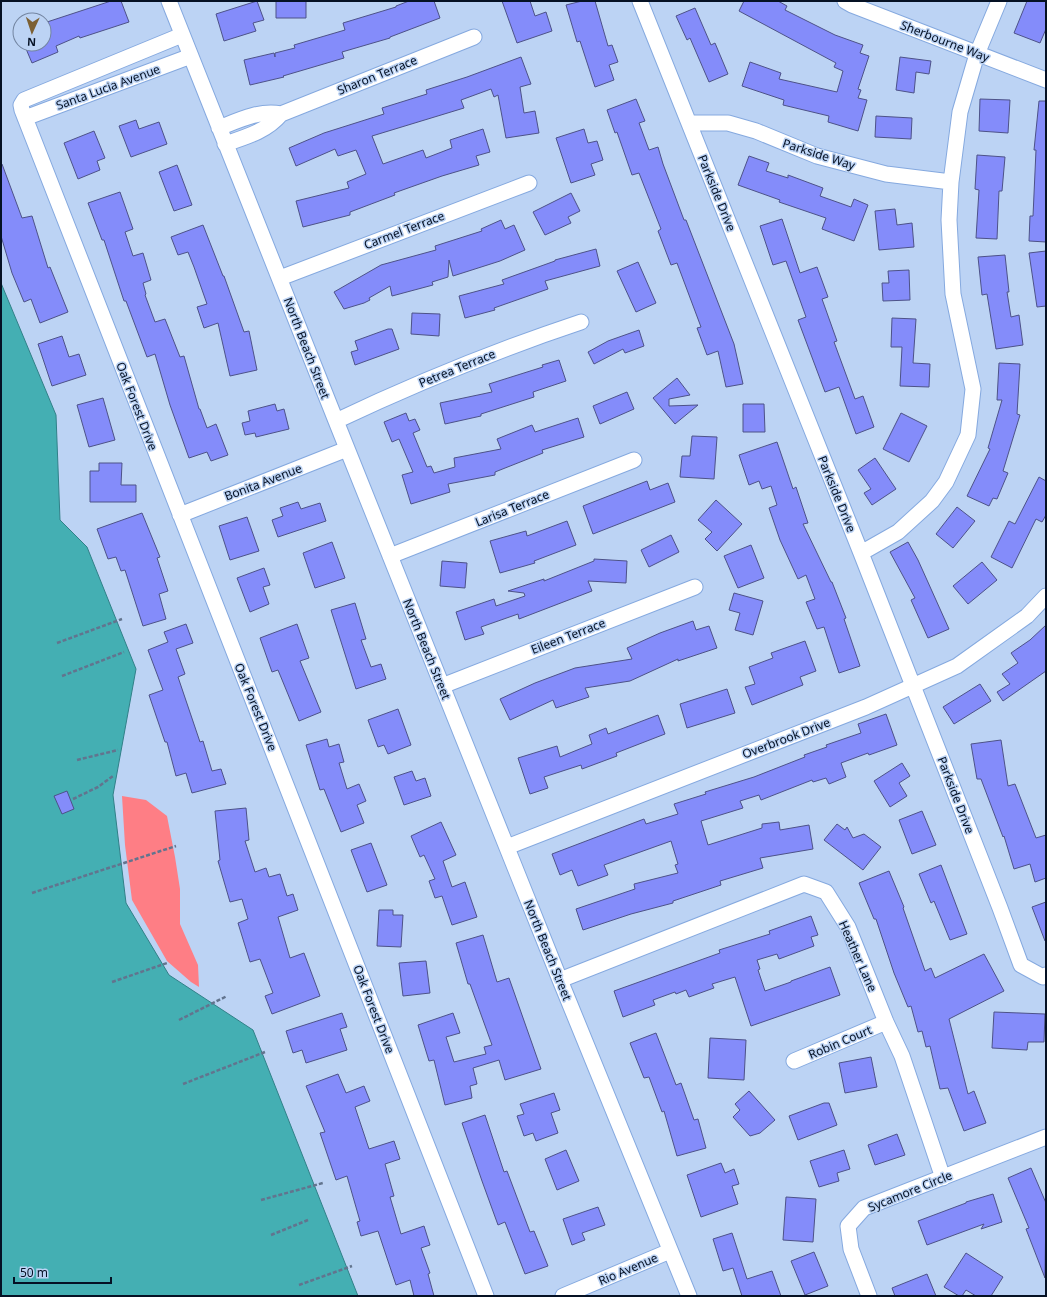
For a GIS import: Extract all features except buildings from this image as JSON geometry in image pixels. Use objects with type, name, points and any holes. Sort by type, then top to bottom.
[{"type":"street","name":"Parkside Drive","points":[[640,1],[861,553],[1000,908],[1021,966],[1044,976]]},
{"type":"street","name":"Sherbourne Way","points":[[845,1],[1046,80]]},
{"type":"street","points":[[861,553],[898,532],[932,501],[946,482],[968,435],[973,389],[953,294],[949,220],[951,182],[960,112],[977,54],[999,1]]},
{"type":"street","name":"North Beach Street","points":[[173,2],[182,35],[225,144],[280,278],[560,980],[689,1296]]},
{"type":"street","name":"Oak Forest Drive","points":[[182,35],[24,100],[21,105],[486,1296]]},
{"type":"street","name":"Sharon Terrace","points":[[225,144],[257,132],[274,122],[281,114],[474,37]]},
{"type":"street","name":"Santa Lucia Avenue","points":[[25,118],[191,56]]},
{"type":"street","name":"Sharon Terrace","points":[[219,128],[250,116],[270,112],[281,114]]},
{"type":"street","name":"Parkside Way","points":[[689,123],[728,123],[756,131],[817,156],[886,174],[951,182]]},
{"type":"street","name":"Carmel Terrace","points":[[280,278],[529,183]]},
{"type":"street","name":"Petrea Terrace","points":[[336,421],[419,383],[518,343],[581,322]]},
{"type":"street","name":"Bonita Avenue","points":[[180,515],[347,449]]},
{"type":"street","name":"Larisa Terrace","points":[[390,556],[634,460]]},
{"type":"street","name":"Eileen Terrace","points":[[442,686],[694,587]]},
{"type":"street","name":"Overbrook Drive","points":[[507,847],[866,707],[957,666],[1027,616],[1046,596]]},
{"type":"street","name":"Heather Lane","points":[[560,980],[804,884],[826,892],[848,927],[886,1022],[902,1056],[942,1178]]},
{"type":"street","name":"Robin Court","points":[[794,1061],[886,1022]]},
{"type":"street","name":"Sycamore Circle","points":[[869,1296],[851,1249],[848,1226],[864,1208],[1046,1137]]},
{"type":"street","name":"Rio Avenue","points":[[563,1296],[670,1251]]},
{"type":"path","points":[[57,643],[122,619]]},
{"type":"path","points":[[62,676],[124,652]]},
{"type":"path","points":[[77,760],[118,750]]},
{"type":"path","points":[[74,799],[98,787],[113,776]]},
{"type":"path","points":[[32,893],[176,846]]},
{"type":"path","points":[[112,982],[167,963]]},
{"type":"path","points":[[179,1020],[228,996]]},
{"type":"path","points":[[183,1084],[265,1052]]},
{"type":"path","points":[[261,1200],[323,1183]]},
{"type":"path","points":[[271,1236],[308,1220]]},
{"type":"path","points":[[299,1285],[352,1266]]},
{"type":"shaded area","points":[[1,283],[56,415],[60,520],[87,547],[136,669],[113,795],[126,903],[169,975],[253,1030],[358,1296],[1,1296]]},
{"type":"shaded area","points":[[122,796],[146,800],[167,816],[180,889],[180,924],[198,965],[199,987],[167,961],[132,900],[125,845]]}]
